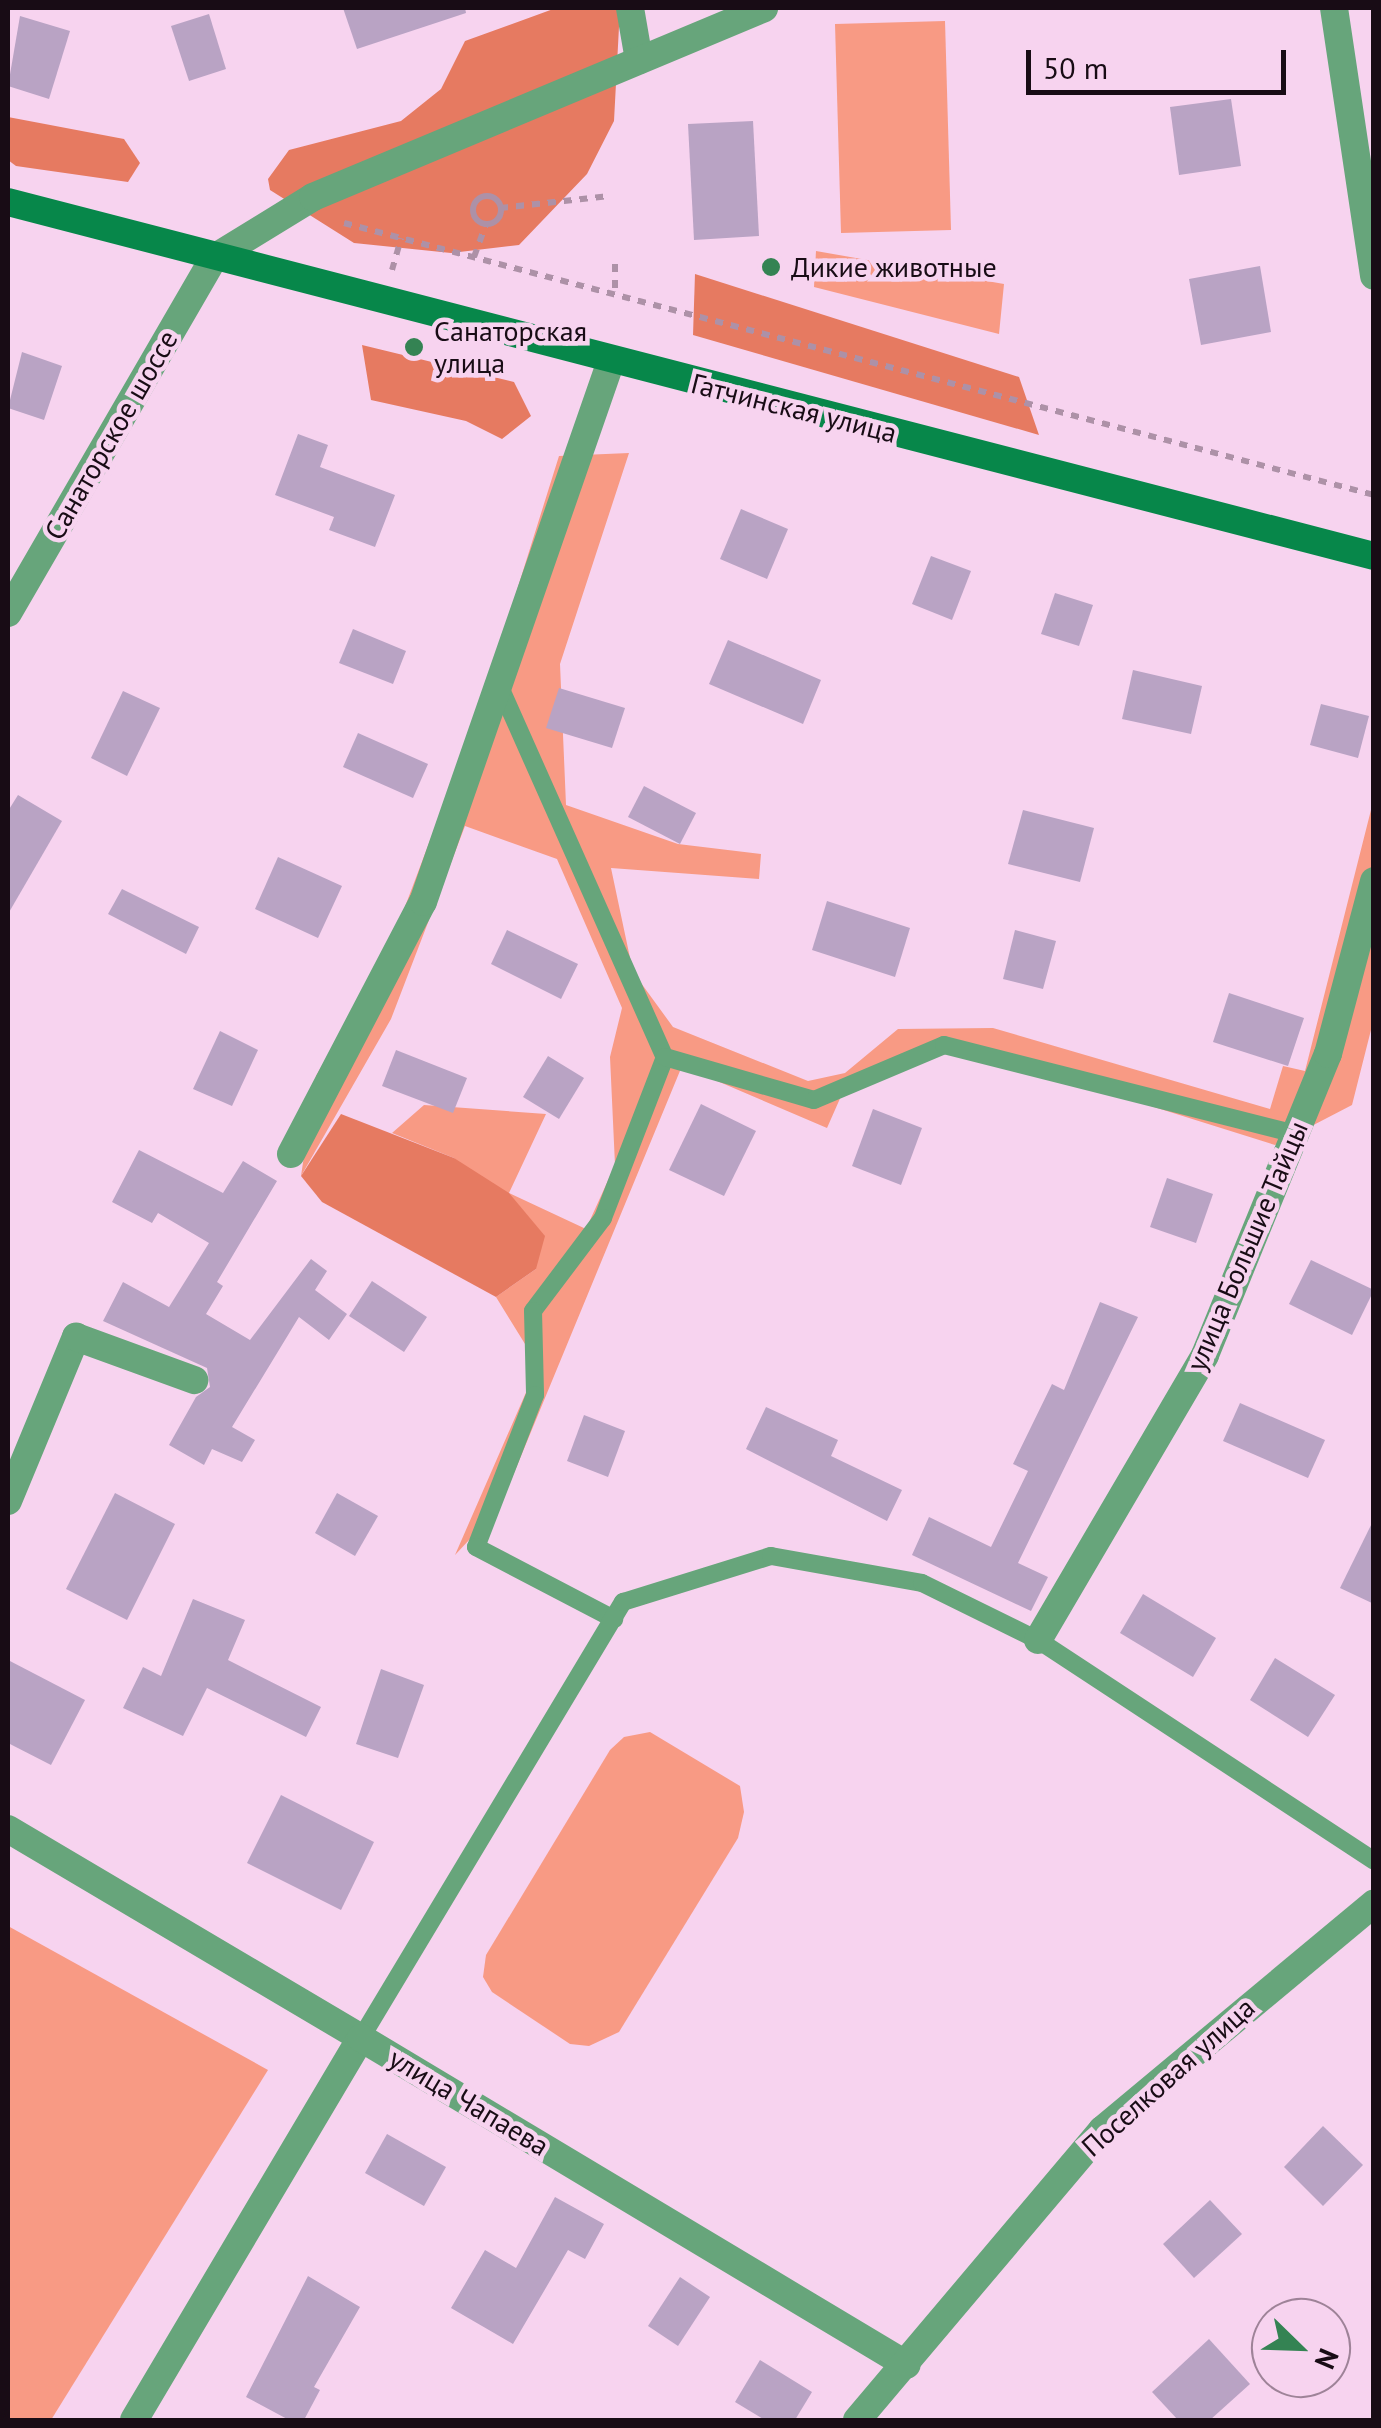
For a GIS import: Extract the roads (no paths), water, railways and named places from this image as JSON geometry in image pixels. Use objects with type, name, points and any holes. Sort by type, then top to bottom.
[{"type":"main road","name":"Гатчинская улица","points":[[8,202],[1374,556]]},
{"type":"street","points":[[630,8],[639,60]]},
{"type":"street","points":[[214,258],[314,197],[764,8]]},
{"type":"street","points":[[1334,8],[1374,276]]},
{"type":"street","name":"Санаторское шоссе","points":[[8,613],[214,258]]},
{"type":"street","points":[[292,1154],[423,902],[610,361]]},
{"type":"street","name":"улица Большие Тайцы","points":[[1038,1640],[1205,1355],[1328,1054],[1374,881]]},
{"type":"street","points":[[8,1501],[76,1337],[194,1380]]},
{"type":"street","points":[[8,1829],[362,2038]]},
{"type":"street","name":"Поселковая улица","points":[[857,2420],[1102,2130],[1374,1903]]},
{"type":"street","name":"улица Чапаева","points":[[134,2420],[362,2038],[906,2365]]},
{"type":"lane","points":[[499,685],[664,1058],[603,1218],[533,1311],[535,1395],[476,1547],[614,1619]]},
{"type":"lane","points":[[664,1058],[814,1100],[944,1045],[1295,1134]]},
{"type":"lane","points":[[362,2038],[623,1602],[771,1556],[922,1583],[1038,1640],[1374,1860]]},
{"type":"place","name":"Дикие животные","points":[[771,267]]},
{"type":"place","name":"Санаторская улица","points":[[414,347]]}]
